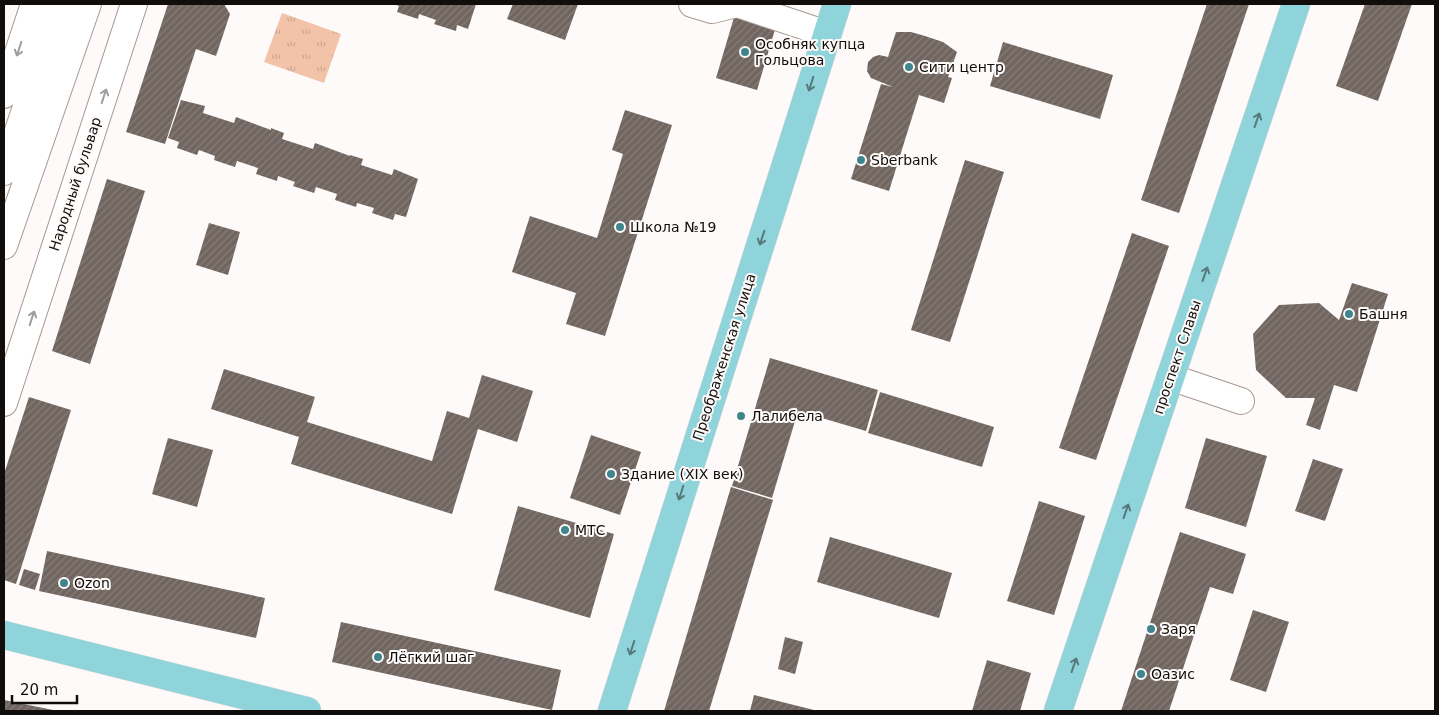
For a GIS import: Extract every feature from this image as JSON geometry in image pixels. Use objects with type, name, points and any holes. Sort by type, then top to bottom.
[{"type":"main road","name":"Преображенская улица","points":[[612,711],[837,4]]},
{"type":"main road","name":"проспект Славы","points":[[1058,711],[1296,4]]},
{"type":"main road","points":[[4,635],[307,711]]},
{"type":"street","points":[[4,95],[34,4]]},
{"type":"street","points":[[4,172],[61,4]]},
{"type":"street","points":[[4,246],[88,4]]},
{"type":"street","name":"Народный бульвар","points":[[4,403],[134,4]]},
{"type":"street","points":[[692,4],[712,10],[737,4],[827,34]]},
{"type":"street","points":[[1170,377],[1241,401]]},
{"type":"green space","points":[[282,13],[341,34],[324,83],[264,62]]},
{"type":"building","points":[[168,4],[224,4],[230,14],[216,56],[196,49],[165,144],[126,132]]},
{"type":"building","points":[[394,4],[476,4],[468,29],[457,25],[456,31],[434,24],[436,20],[419,14],[418,19],[397,12],[399,6]]},
{"type":"building","points":[[513,4],[578,4],[565,40],[507,19]]},
{"type":"building","points":[[1207,4],[1249,4],[1179,213],[1141,200]]},
{"type":"building","points":[[1365,4],[1412,4],[1378,101],[1336,86]]},
{"type":"building","points":[[735,14],[776,26],[757,90],[716,78]]},
{"type":"building","points":[[896,32],[911,32],[925,36],[943,42],[957,52],[948,77],[952,78],[944,103],[919,95],[889,191],[851,179],[881,84],[893,87],[871,78],[867,71],[868,62],[873,57],[879,55],[888,57]]},
{"type":"building","points":[[1003,42],[1113,75],[1100,119],[990,86]]},
{"type":"building","points":[[181,100],[205,106],[203,113],[234,123],[236,117],[284,133],[282,139],[313,149],[315,143],[363,159],[361,165],[392,175],[394,169],[418,179],[406,217],[395,214],[393,220],[372,213],[374,208],[357,203],[356,207],[335,200],[337,194],[316,187],[314,193],[293,186],[295,182],[278,176],[277,181],[256,174],[258,168],[237,161],[235,167],[214,160],[215,156],[199,150],[197,155],[177,148],[179,142],[168,138]]},
{"type":"building","name":"Школа №19","points":[[625,110],[672,125],[605,336],[566,324],[576,293],[512,272],[530,216],[597,238],[623,154],[612,150]]},
{"type":"building","points":[[965,160],[1004,172],[950,342],[911,330]]},
{"type":"building","points":[[107,179],[145,191],[90,364],[52,351]]},
{"type":"building","points":[[209,223],[240,232],[228,275],[196,265]]},
{"type":"building","points":[[1132,233],[1169,246],[1096,460],[1059,448]]},
{"type":"building","points":[[1352,283],[1388,294],[1357,392],[1334,385],[1320,430],[1306,425],[1315,398],[1286,398],[1256,370],[1253,334],[1279,305],[1319,303],[1339,320]]},
{"type":"building","points":[[770,358],[878,390],[866,431],[798,411],[772,498],[732,486]]},
{"type":"building","points":[[224,369],[315,397],[307,422],[432,461],[447,411],[469,418],[482,375],[533,391],[517,442],[478,429],[452,514],[291,464],[299,437],[211,409]]},
{"type":"building","points":[[880,392],[994,427],[982,467],[868,433]]},
{"type":"building","points":[[29,397],[71,410],[16,584],[4,580],[4,474]]},
{"type":"building","points":[[591,435],[641,452],[620,515],[570,498]]},
{"type":"building","points":[[168,438],[213,450],[197,507],[152,494]]},
{"type":"building","points":[[1206,438],[1267,456],[1246,527],[1185,508]]},
{"type":"building","points":[[1313,459],[1343,469],[1325,521],[1295,511]]},
{"type":"building","points":[[731,487],[773,500],[709,711],[664,711]]},
{"type":"building","points":[[1039,501],[1085,516],[1054,615],[1007,601]]},
{"type":"building","points":[[518,506],[614,534],[590,618],[494,590]]},
{"type":"building","points":[[1180,532],[1246,554],[1233,594],[1210,587],[1169,711],[1121,711]]},
{"type":"building","points":[[830,537],[952,573],[939,618],[817,582]]},
{"type":"building","points":[[47,551],[265,598],[256,638],[39,591]]},
{"type":"building","points":[[24,569],[40,574],[35,590],[19,585]]},
{"type":"building","points":[[1253,610],[1289,622],[1266,692],[1230,680]]},
{"type":"building","points":[[341,622],[561,670],[552,710],[332,662]]},
{"type":"building","points":[[785,637],[803,642],[795,674],[778,669]]},
{"type":"building","points":[[987,660],[1031,673],[1020,711],[972,711]]},
{"type":"building","points":[[754,695],[818,711],[750,711]]},
{"type":"building","points":[[4,700],[53,710],[53,711],[4,711]]},
{"type":"place","name":"Особняк купца Гольцова","points":[[745,52]]},
{"type":"place","name":"Сити центр","points":[[909,67]]},
{"type":"place","name":"Sberbank","points":[[861,160]]},
{"type":"place","name":"Школа №19","points":[[620,227]]},
{"type":"place","name":"Башня","points":[[1349,314]]},
{"type":"place","name":"Лалибела","points":[[741,416]]},
{"type":"place","name":"Здание (XIX век)","points":[[611,474]]},
{"type":"place","name":"МТС","points":[[565,530]]},
{"type":"place","name":"Ozon","points":[[64,583]]},
{"type":"place","name":"Заря","points":[[1151,629]]},
{"type":"place","name":"Лёгкий шаг","points":[[378,657]]},
{"type":"place","name":"Оазис","points":[[1141,674]]}]
